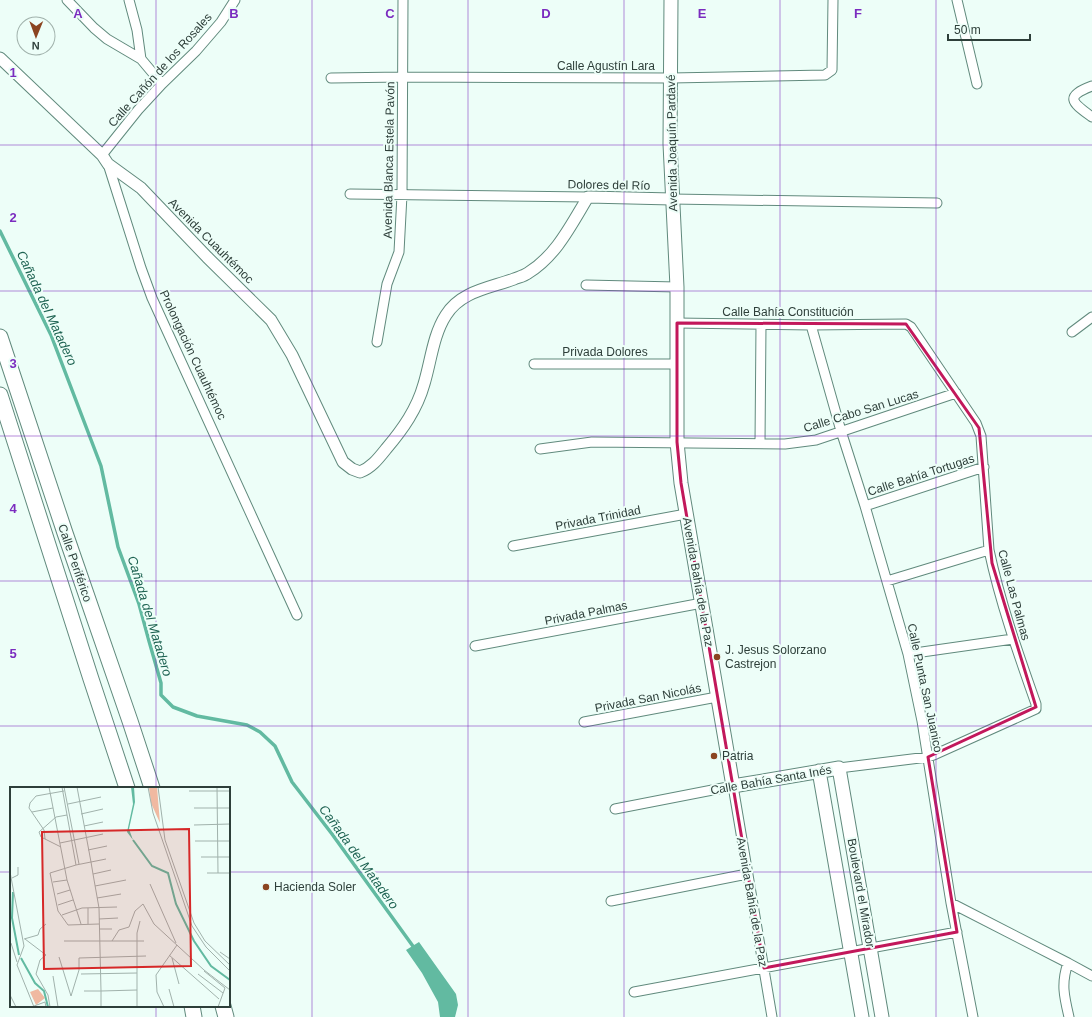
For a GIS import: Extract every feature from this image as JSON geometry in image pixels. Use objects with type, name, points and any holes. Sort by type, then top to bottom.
[{"type":"highway","name":"Calle Periférico","points":[[0,337],[152,787]]},
{"type":"highway","name":"Calle Periférico","points":[[0,395],[127,787]]},
{"type":"highway","points":[[192,1007],[194,1017]]},
{"type":"highway","points":[[223,1007],[226,1017]]},
{"type":"main road","name":"Avenida Joaquín Pardavé","points":[[671,0],[670,144],[677,287]]},
{"type":"main road","name":"Avenida Bahía de la Paz","points":[[677,287],[677,442],[681,483],[733,786]]},
{"type":"main road","name":"Calle Bahía Santa Inés","points":[[733,786],[839,768]]},
{"type":"main road","name":"Boulevard el Mirador","points":[[839,768],[882,1017]]},
{"type":"main road","name":"Boulevard el Mirador","points":[[819,771],[862,1017]]},
{"type":"street","points":[[67,0],[107,40],[141,59],[162,84]]},
{"type":"street","points":[[129,0],[137,30],[141,59]]},
{"type":"street","name":"Calle Cañón de los Rosales","points":[[105,160],[134,116],[162,84],[196,51],[221,22],[235,0]]},
{"type":"street","name":"Avenida Blanca Estela Pavón","points":[[377,342],[387,284],[399,252],[402,195],[403,0]]},
{"type":"street","name":"Calle Agustín Lara","points":[[332,78],[670,78],[825,75],[832,70],[833,0]]},
{"type":"street","points":[[957,0],[977,84]]},
{"type":"street","name":"Avenida Cuauhtémoc","points":[[0,58],[105,160],[141,188],[207,257],[271,320],[292,355],[343,462],[352,470],[360,472],[368,470],[400,433],[413,412],[424,386],[437,334],[446,314],[459,300],[476,291],[527,274],[546,259],[558,245],[588,197]]},
{"type":"street","points":[[1092,86],[1078,92],[1074,95],[1073,99],[1074,103],[1092,118]]},
{"type":"street","name":"Prolongación Cuauhtémoc","points":[[105,160],[152,298],[297,615]]},
{"type":"street","name":"Dolores del Río","points":[[350,194],[937,203]]},
{"type":"street","points":[[586,285],[677,287]]},
{"type":"street","points":[[1072,332],[1092,317]]},
{"type":"street","name":"Calle Bahía Constitución","points":[[676,323],[811,325],[900,323]]},
{"type":"street","name":"Calle Las Palmas","points":[[900,323],[911,327],[979,428],[984,467],[989,550],[995,577],[1013,639],[1036,704],[1036,709],[928,757]]},
{"type":"street","points":[[760,443],[761,324]]},
{"type":"street","name":"Calle Punta San Juanico","points":[[811,325],[841,432],[865,506],[908,654],[928,757],[951,904],[973,1017]]},
{"type":"street","name":"Privada Dolores","points":[[534,364],[676,364]]},
{"type":"street","name":"Calle Cabo San Lucas","points":[[540,449],[592,442],[785,444],[816,440],[956,393]]},
{"type":"street","name":"Calle Bahía Tortugas","points":[[865,506],[984,467]]},
{"type":"street","name":"Privada Trinidad","points":[[513,546],[686,514]]},
{"type":"street","points":[[887,581],[989,550]]},
{"type":"street","name":"Privada Palmas","points":[[475,646],[702,603]]},
{"type":"street","points":[[908,654],[1013,639]]},
{"type":"street","name":"Privada San Nicolás","points":[[584,722],[717,697]]},
{"type":"street","name":"Calle Bahía Santa Inés","points":[[839,768],[928,757]]},
{"type":"street","name":"Calle Bahía Santa Inés","points":[[615,808],[733,786]]},
{"type":"street","name":"Avenida Bahía de la Paz","points":[[733,786],[772,1017]]},
{"type":"street","points":[[611,901],[748,874]]},
{"type":"street","points":[[951,904],[1092,976]]},
{"type":"street","points":[[634,992],[957,932]]},
{"type":"street","points":[[1068,963],[1064,975],[1064,990],[1069,1017]]},
{"type":"highlighted area","points":[[677,323],[906,324],[979,428],[992,563],[1036,707],[928,757],[957,932],[764,968],[681,483],[677,442]]},
{"type":"shaded area","points":[[419,942],[456,994],[458,1005],[455,1017],[440,1017],[438,1002],[422,973],[406,950]]},
{"type":"waterway","name":"Cañada del Matadero","points":[[0,231],[51,335],[101,466],[118,547],[139,604],[161,683],[161,695],[173,707],[197,716],[247,725],[260,732],[275,746],[292,782],[332,834],[415,949]]},
{"type":"place","name":"J. Jesus Solorzano Castrejon","points":[[717,657]]},
{"type":"place","name":"Patria","points":[[714,756]]},
{"type":"place","name":"Hacienda Soler","points":[[266,887]]}]
